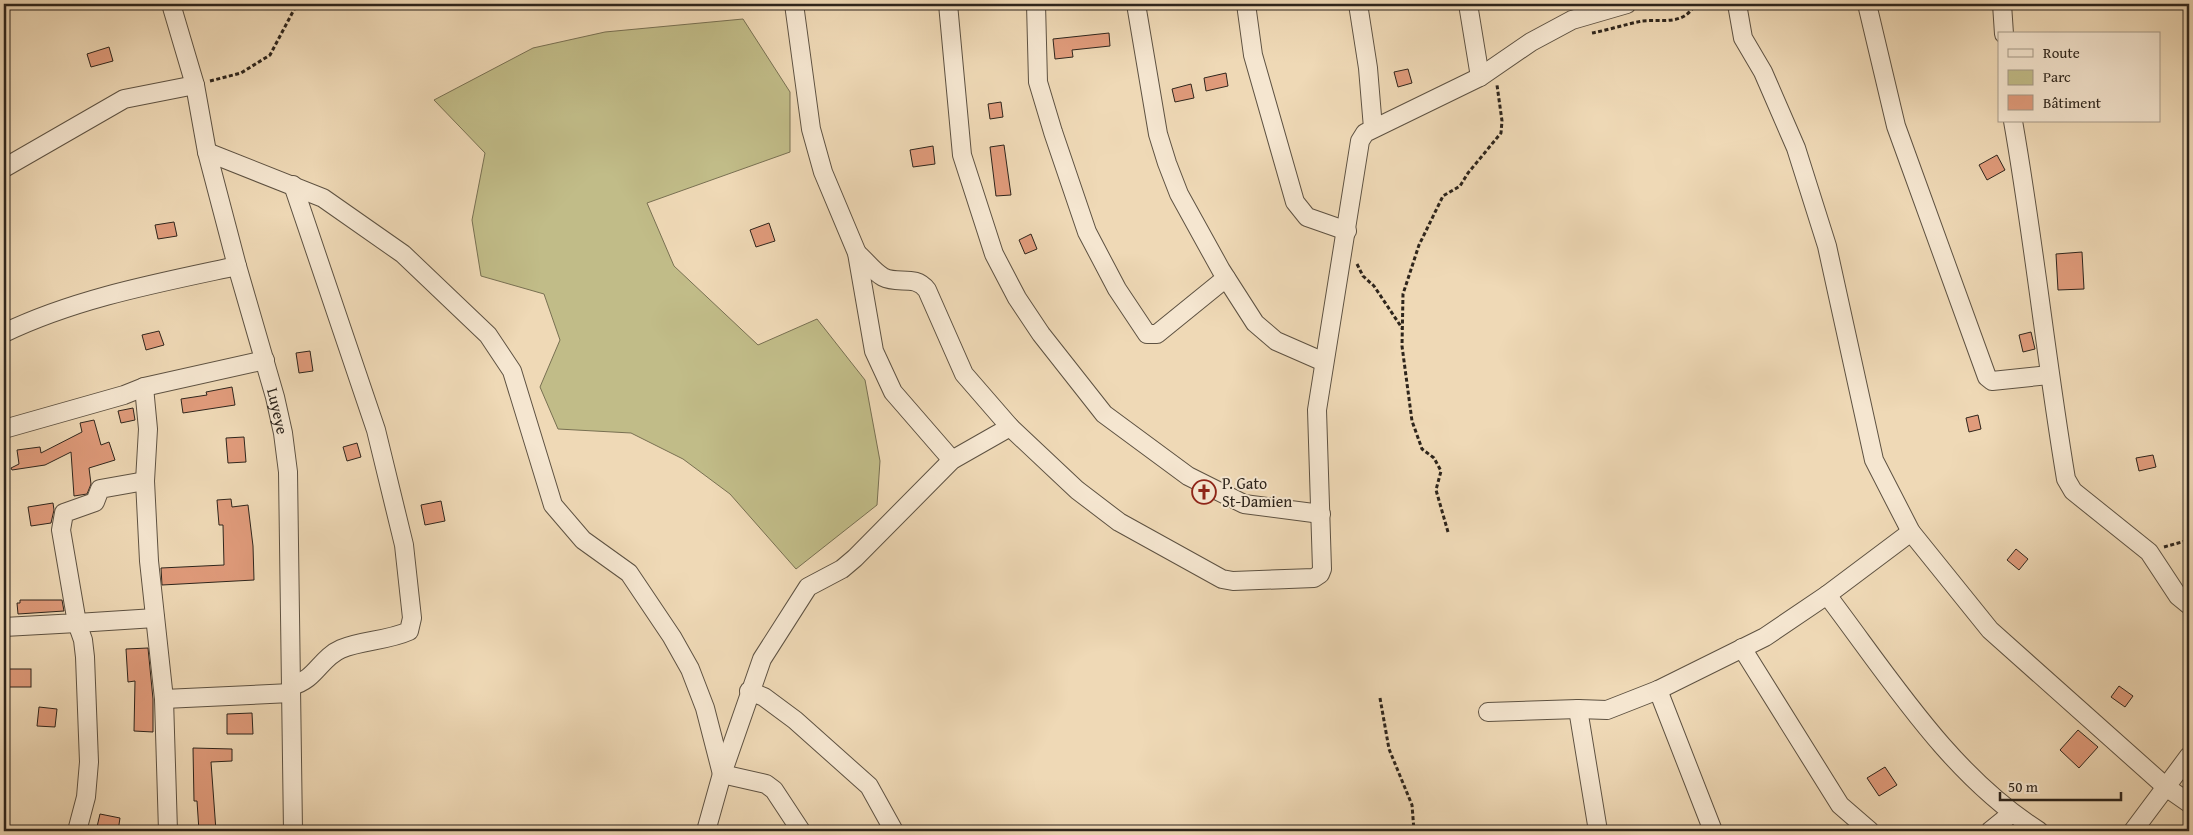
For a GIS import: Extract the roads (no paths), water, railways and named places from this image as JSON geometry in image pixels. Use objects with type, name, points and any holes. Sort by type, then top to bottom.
[{"type":"street","name":"Luyeye","points":[[171,4],[195,85],[207,152],[237,266],[266,360],[283,433],[288,472],[293,831]]},
{"type":"street","points":[[794,4],[811,129],[823,172],[857,253],[872,344],[893,392],[952,460]]},
{"type":"street","points":[[948,4],[962,155],[994,254],[1017,298],[1041,334],[1104,414],[1188,476],[1244,504],[1321,514]]},
{"type":"street","points":[[1036,4],[1038,82],[1053,132],[1087,232],[1117,289],[1147,334],[1157,334],[1226,278]]},
{"type":"street","points":[[1136,4],[1158,134],[1166,164],[1179,194],[1226,278],[1255,323],[1276,341],[1324,362]]},
{"type":"street","points":[[1246,4],[1253,55],[1295,202],[1306,217],[1346,236]]},
{"type":"street","points":[[1358,4],[1368,68],[1373,128]]},
{"type":"street","points":[[1468,4],[1489,80]]},
{"type":"street","points":[[857,253],[882,277],[922,283],[927,290],[964,374],[1010,427],[1077,490],[1119,522],[1222,579],[1233,581],[1314,578],[1320,574],[1322,568],[1317,410],[1360,142],[1365,133],[1373,128],[1446,95],[1489,80],[1531,42],[1571,12],[1627,4]]},
{"type":"street","points":[[1737,4],[1743,38],[1763,72],[1796,148],[1827,246],[1874,460],[1910,532],[1990,630],[2166,787],[2189,803]]},
{"type":"street","points":[[1867,4],[1896,126],[1987,377],[1992,381],[2049,375]]},
{"type":"street","points":[[2002,4],[2004,32]]},
{"type":"street","points":[[4,168],[124,99],[195,85]]},
{"type":"street","points":[[2013,122],[2029,214],[2049,375],[2068,484],[2149,552],[2178,596],[2189,605]]},
{"type":"street","points":[[207,152],[293,184],[323,198],[403,254],[488,335],[512,371],[553,505],[583,540],[629,573],[672,637],[690,669],[705,708],[722,774]]},
{"type":"street","points":[[164,699],[291,690],[303,683],[323,662],[340,649],[398,636],[409,631],[412,618],[404,545],[372,413],[293,184]]},
{"type":"street","points":[[4,333],[65,310],[130,289],[237,266]]},
{"type":"street","points":[[4,429],[38,421],[124,395],[144,387],[266,360]]},
{"type":"street","points":[[144,387],[148,430],[146,481],[149,561],[164,699],[168,831]]},
{"type":"street","points":[[706,831],[722,774],[749,691],[762,658],[808,587],[842,569],[855,558],[952,460],[1010,427]]},
{"type":"street","points":[[77,831],[86,797],[89,762],[85,657],[62,538],[61,530],[64,513],[95,502],[100,489],[146,481]]},
{"type":"street","points":[[1488,712],[1608,710],[1658,690],[1765,637],[1827,595],[1910,532]]},
{"type":"street","points":[[1827,595],[1943,748],[2011,814],[2039,831]]},
{"type":"street","points":[[4,627],[155,618]]},
{"type":"street","points":[[1742,648],[1840,805],[1870,831]]},
{"type":"street","points":[[1658,690],[1713,831]]},
{"type":"street","points":[[749,691],[764,697],[795,720],[869,786],[894,831]]},
{"type":"street","points":[[1578,709],[1598,831]]},
{"type":"street","points":[[2133,831],[2189,756]]},
{"type":"street","points":[[722,774],[766,784],[774,790],[801,831]]},
{"type":"street","points":[[1990,831],[2011,814]]},
{"type":"place","name":"P. Gato St-Damien","points":[[1204,492]]}]
